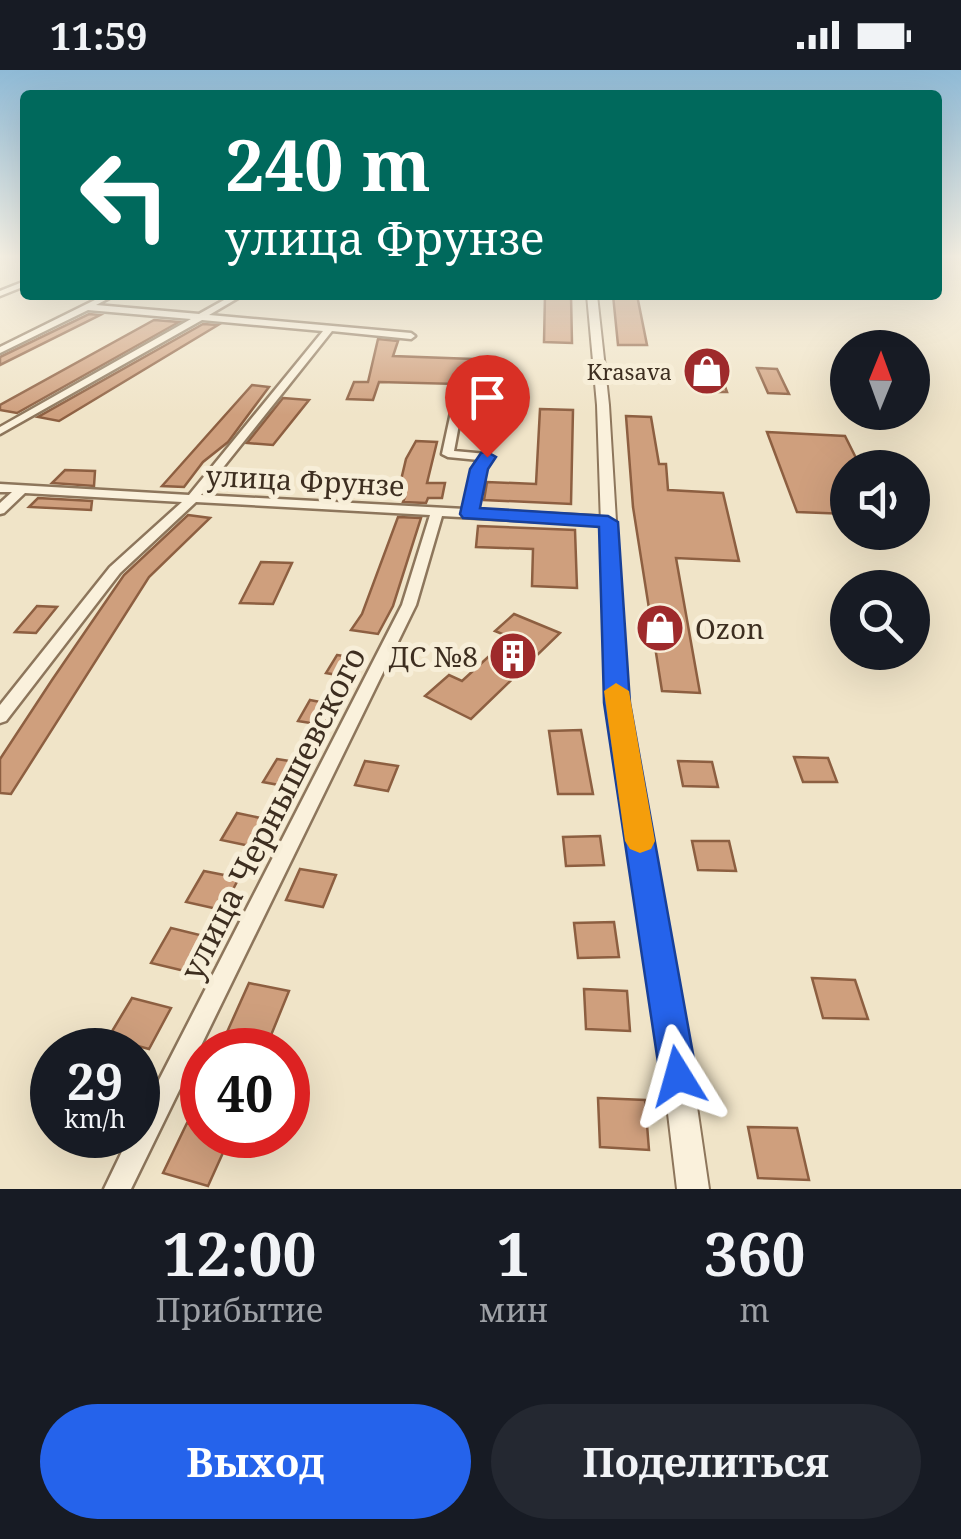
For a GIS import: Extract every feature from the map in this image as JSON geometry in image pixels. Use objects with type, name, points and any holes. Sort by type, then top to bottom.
[{"type":"street","points":[[0,350],[80,310]]},
{"type":"street","points":[[120,310],[411,336]]},
{"type":"street","points":[[0,432],[214,310]]},
{"type":"street","points":[[594,310],[603,405],[617,703],[673,1038],[693,1189]]},
{"type":"street","points":[[0,716],[114,570],[192,498],[330,328]]},
{"type":"street","points":[[458,403],[448,454],[487,457],[479,469],[470,514]]},
{"type":"street","name":"улица Фрунзе","points":[[0,488],[608,522]]},
{"type":"street","points":[[0,510],[22,490]]},
{"type":"street","name":"улица Чернышевского","points":[[117,1189],[409,606],[437,512]]},
{"type":"building","points":[[545,310],[571,310],[572,343],[544,342]]},
{"type":"building","points":[[615,310],[640,310],[647,345],[618,345]]},
{"type":"building","points":[[89,314],[100,315],[0,365],[0,357]]},
{"type":"building","points":[[154,320],[179,322],[17,413],[0,410],[0,405]]},
{"type":"building","points":[[203,324],[218,325],[59,421],[38,417]]},
{"type":"building","points":[[378,339],[398,341],[393,356],[500,360],[498,385],[379,382],[373,400],[347,399],[354,382],[368,382]]},
{"type":"building","points":[[693,365],[717,365],[727,392],[700,392]]},
{"type":"building","points":[[757,368],[777,369],[789,394],[768,393]]},
{"type":"building","points":[[252,385],[269,387],[228,442],[203,462],[184,487],[162,486]]},
{"type":"building","points":[[283,398],[309,400],[273,445],[247,443]]},
{"type":"building","points":[[540,409],[573,410],[571,504],[484,500],[487,482],[536,484]]},
{"type":"building","points":[[626,416],[651,417],[659,464],[666,464],[668,490],[723,493],[739,561],[676,558],[700,693],[662,691],[633,507]]},
{"type":"building","points":[[767,432],[845,436],[852,450],[830,450],[830,513],[797,512]]},
{"type":"building","points":[[416,441],[437,442],[427,483],[445,483],[442,498],[428,498],[426,503],[403,502],[405,497],[397,497],[406,459]]},
{"type":"building","points":[[65,470],[95,471],[94,486],[52,483]]},
{"type":"building","points":[[38,498],[92,501],[91,510],[29,507]]},
{"type":"building","points":[[188,515],[210,518],[149,577],[11,794],[0,793],[0,759],[52,680],[124,575]]},
{"type":"building","points":[[398,517],[421,518],[393,606],[378,634],[351,630],[362,614]]},
{"type":"building","points":[[478,526],[575,530],[577,588],[532,586],[533,549],[476,547]]},
{"type":"building","points":[[261,562],[292,563],[273,604],[240,603]]},
{"type":"building","points":[[37,606],[57,607],[36,633],[15,632]]},
{"type":"building","name":"ДС №8","points":[[514,614],[560,633],[471,719],[425,696],[449,675],[462,681],[510,637],[495,631]]},
{"type":"building","points":[[337,655],[365,659],[355,678],[326,673]]},
{"type":"building","points":[[310,700],[340,706],[329,726],[298,721]]},
{"type":"building","points":[[581,730],[593,794],[558,794],[549,731]]},
{"type":"building","points":[[794,757],[828,758],[837,782],[803,782]]},
{"type":"building","points":[[277,759],[308,764],[295,788],[263,782]]},
{"type":"building","points":[[365,761],[398,766],[388,791],[355,785]]},
{"type":"building","points":[[678,761],[712,762],[718,787],[683,786]]},
{"type":"building","points":[[237,813],[270,820],[255,847],[221,840]]},
{"type":"building","points":[[600,836],[604,865],[566,866],[563,837]]},
{"type":"building","points":[[692,841],[729,841],[736,871],[698,870]]},
{"type":"building","points":[[300,869],[336,875],[323,907],[286,900]]},
{"type":"building","points":[[204,871],[239,878],[222,910],[186,902]]},
{"type":"building","points":[[614,922],[619,957],[578,958],[574,923]]},
{"type":"building","points":[[171,928],[208,937],[189,972],[151,963]]},
{"type":"building","points":[[812,978],[855,980],[868,1019],[823,1018]]},
{"type":"building","points":[[249,983],[289,991],[274,1028],[229,1028]]},
{"type":"building","points":[[584,989],[627,991],[630,1031],[586,1029]]},
{"type":"building","points":[[132,998],[171,1008],[160,1028],[114,1028]]},
{"type":"building","points":[[598,1098],[645,1100],[649,1150],[600,1147]]},
{"type":"building","points":[[748,1127],[797,1128],[809,1180],[758,1178]]},
{"type":"building","points":[[180,1138],[180,1158],[221,1158],[208,1186],[163,1173]]},
{"type":"slow traffic","points":[[616,691],[640,841]]},
{"type":"place","name":"Krasava","points":[[707,371]]},
{"type":"place","name":"Ozon","points":[[660,628]]},
{"type":"place","name":"ДС №8","points":[[513,656]]},
{"type":"route","points":[[487,457],[479,469],[470,514],[608,522],[617,703],[678,1076]]}]
